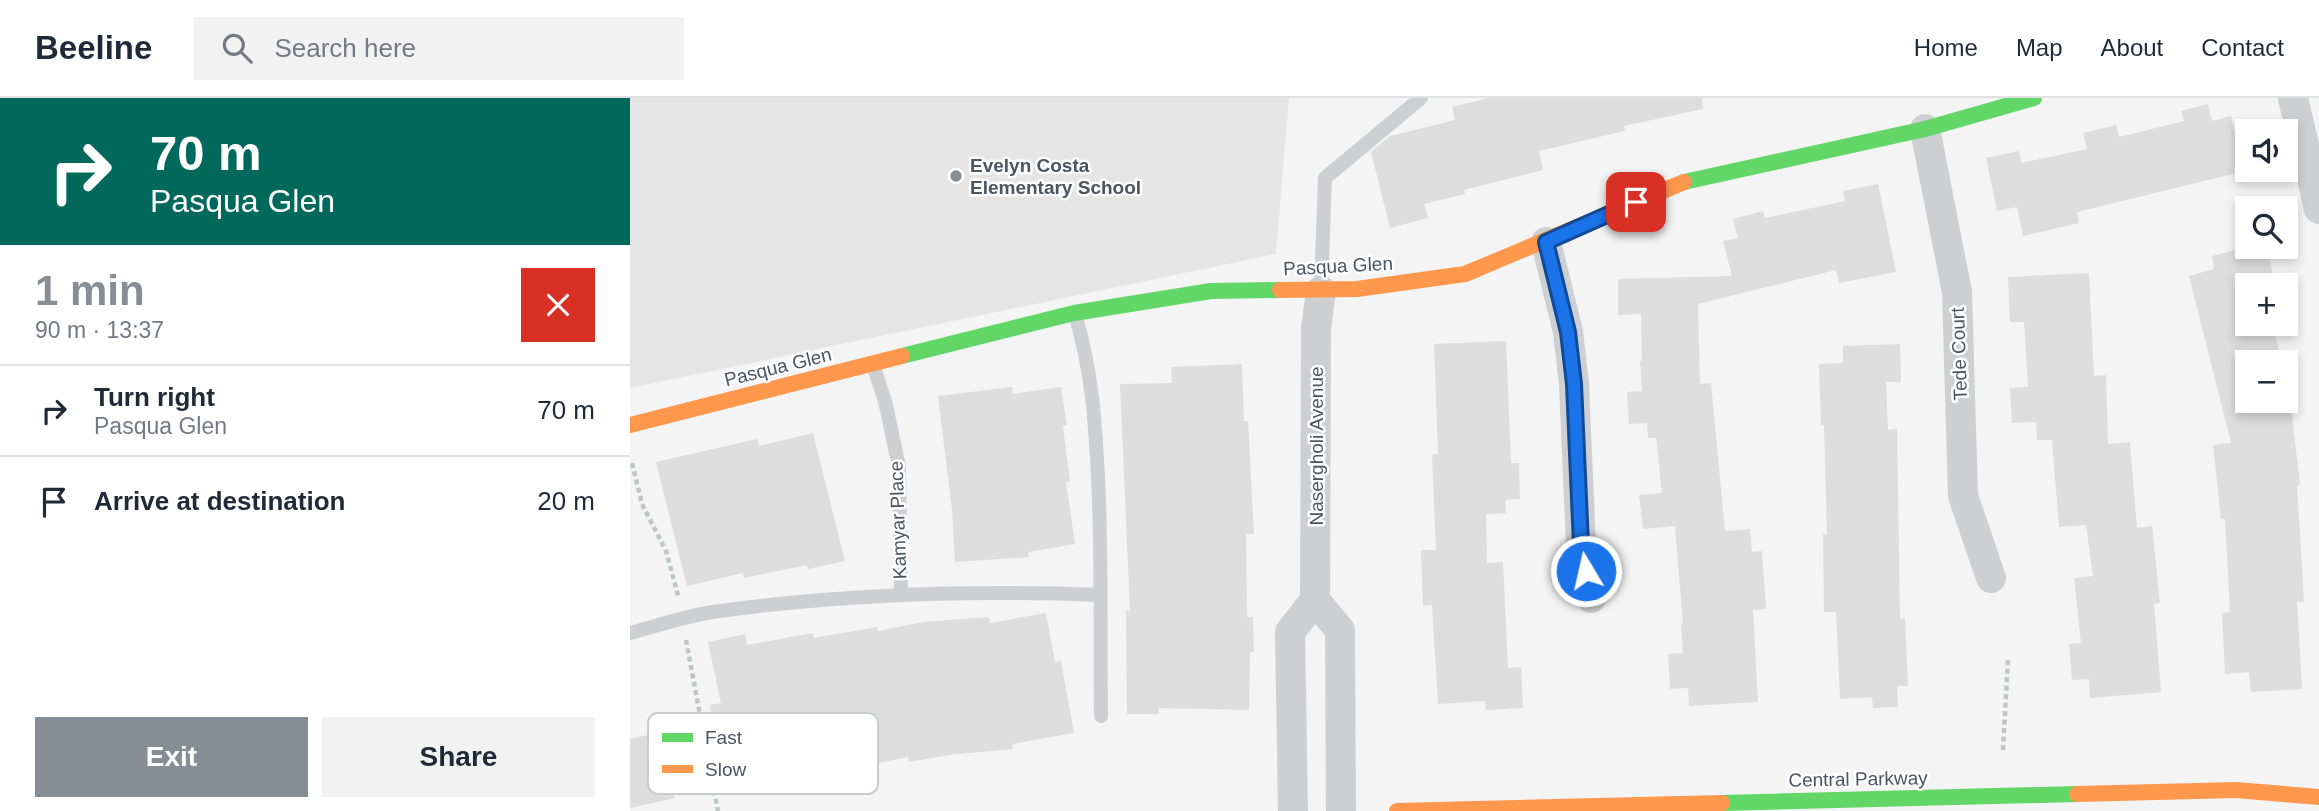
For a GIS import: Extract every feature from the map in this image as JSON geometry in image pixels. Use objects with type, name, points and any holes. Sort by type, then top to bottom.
[{"type":"street","name":"Pasqua Glen","points":[[630,425],[1074,313],[1211,291],[1321,291],[1408,284],[1465,274],[1681,183],[1925,129],[2034,98]]},
{"type":"street","points":[[2293,98],[2319,209]]},
{"type":"street","name":"Tede Court","points":[[1925,129],[1957,292],[1963,496],[1991,578]]},
{"type":"street","points":[[1546,242],[1568,332],[1574,384],[1581,545],[1591,598]]},
{"type":"street","name":"Nasergholi Avenue","points":[[1315,600],[1316,329],[1321,291]]},
{"type":"street","points":[[1293,811],[1290,632],[1315,600],[1340,630],[1341,811]]},
{"type":"street","name":"Central Parkway","points":[[1397,811],[2236,790],[2319,797]]},
{"type":"lane","points":[[1321,291],[1325,178],[1421,98]]},
{"type":"lane","points":[[1074,313],[1087,353],[1092,393],[1102,551],[1101,716]]},
{"type":"lane","name":"Kamyar Place","points":[[873,365],[885,401],[899,467],[901,594]]},
{"type":"lane","points":[[630,633],[710,613],[901,594],[1100,595]]},
{"type":"path","points":[[632,463],[642,504],[666,551],[680,603]]},
{"type":"path","points":[[686,639],[700,713]]},
{"type":"path","points":[[2003,750],[2008,660]]},
{"type":"shaded area","name":"Evelyn Costa Elementary School","points":[[630,98],[1289,98],[1276,254],[630,388]]},
{"type":"building","points":[[1489,98],[1702,98],[1703,109],[1624,126],[1625,131],[1539,151],[1543,170],[1464,190],[1465,194],[1424,204],[1428,218],[1390,228],[1371,152],[1390,136],[1455,120],[1452,107]]},
{"type":"building","points":[[2208,104],[2212,121],[2231,116],[2235,132],[2235,173],[2077,212],[2079,223],[2023,236],[2017,207],[1997,211],[1986,158],[2019,151],[2021,163],[2087,149],[2083,133],[2116,125],[2119,137],[2184,121],[2181,111]]},
{"type":"building","points":[[1878,184],[1896,272],[1839,283],[1836,270],[1698,304],[1700,384],[1711,383],[1725,531],[1750,529],[1752,552],[1762,551],[1766,609],[1753,610],[1758,702],[1689,706],[1688,688],[1670,689],[1668,654],[1683,653],[1675,526],[1643,529],[1639,495],[1662,493],[1656,438],[1648,438],[1647,423],[1629,424],[1627,392],[1642,391],[1641,314],[1618,315],[1618,279],[1732,276],[1723,241],[1738,238],[1733,219],[1763,211],[1765,218],[1845,201],[1843,191]]},
{"type":"building","points":[[2235,250],[2235,259],[2269,259],[2273,273],[2235,273],[2235,336],[2275,336],[2279,350],[2235,350],[2235,413],[2292,413],[2300,485],[2297,485],[2304,602],[2297,602],[2302,689],[2251,692],[2249,672],[2225,674],[2222,613],[2230,612],[2225,519],[2221,519],[2213,445],[2231,443],[2189,276],[2214,269],[2212,256]]},
{"type":"building","points":[[2089,273],[2094,376],[2106,375],[2108,444],[2130,442],[2137,528],[2152,526],[2160,603],[2154,604],[2161,692],[2090,698],[2089,679],[2072,680],[2069,644],[2081,643],[2074,578],[2093,576],[2086,525],[2059,527],[2052,440],[2037,440],[2036,422],[2012,423],[2010,388],[2028,387],[2024,322],[2010,322],[2008,277]]},
{"type":"building","points":[[1506,341],[1511,463],[1519,463],[1520,499],[1505,500],[1506,513],[1486,514],[1487,563],[1503,562],[1508,668],[1521,667],[1523,708],[1486,710],[1485,701],[1438,704],[1432,605],[1423,606],[1421,550],[1436,550],[1432,455],[1438,454],[1434,344]]},
{"type":"building","points":[[1900,344],[1901,382],[1886,382],[1888,430],[1897,429],[1900,619],[1905,618],[1908,686],[1897,686],[1898,707],[1873,708],[1872,697],[1840,699],[1836,612],[1824,612],[1823,534],[1827,534],[1824,425],[1821,425],[1819,364],[1843,363],[1843,346]]},
{"type":"building","points":[[1242,364],[1254,534],[1246,534],[1247,617],[1253,617],[1254,652],[1250,652],[1249,710],[1159,708],[1159,714],[1127,714],[1126,611],[1130,611],[1120,384],[1172,383],[1171,367]]},
{"type":"building","points":[[1012,387],[1013,394],[1061,387],[1067,425],[1063,426],[1070,482],[1066,482],[1075,544],[1028,552],[1029,557],[955,562],[952,510],[938,396]]},
{"type":"building","points":[[813,433],[845,561],[808,569],[807,565],[744,578],[743,573],[687,586],[656,462],[757,439],[759,446]]},
{"type":"building","points":[[1046,613],[1055,662],[1061,661],[1074,733],[1012,744],[1013,749],[909,762],[908,757],[878,763],[878,713],[712,713],[710,705],[721,703],[708,642],[745,634],[747,645],[813,633],[814,638],[877,627],[878,631],[923,622],[989,617],[990,623]]},
{"type":"building","points":[[648,735],[648,794],[674,794],[675,798],[630,808],[630,739]]},
{"type":"traffic: fast","points":[[1684,182],[1925,129],[2034,98]]},
{"type":"traffic: fast","points":[[902,356],[1074,313],[1211,291],[1280,290]]},
{"type":"traffic: fast","points":[[1722,803],[2077,794]]},
{"type":"traffic: slow","points":[[1280,290],[1357,289],[1465,274],[1684,182]]},
{"type":"traffic: slow","points":[[630,425],[902,356]]},
{"type":"traffic: slow","points":[[2077,794],[2236,790],[2319,797]]},
{"type":"traffic: slow","points":[[1397,811],[1722,803]]},
{"type":"place","name":"Evelyn Costa Elementary School","points":[[956,176]]},
{"type":"route","points":[[1586,571],[1581,545],[1574,384],[1568,332],[1546,242],[1636,202]]}]
